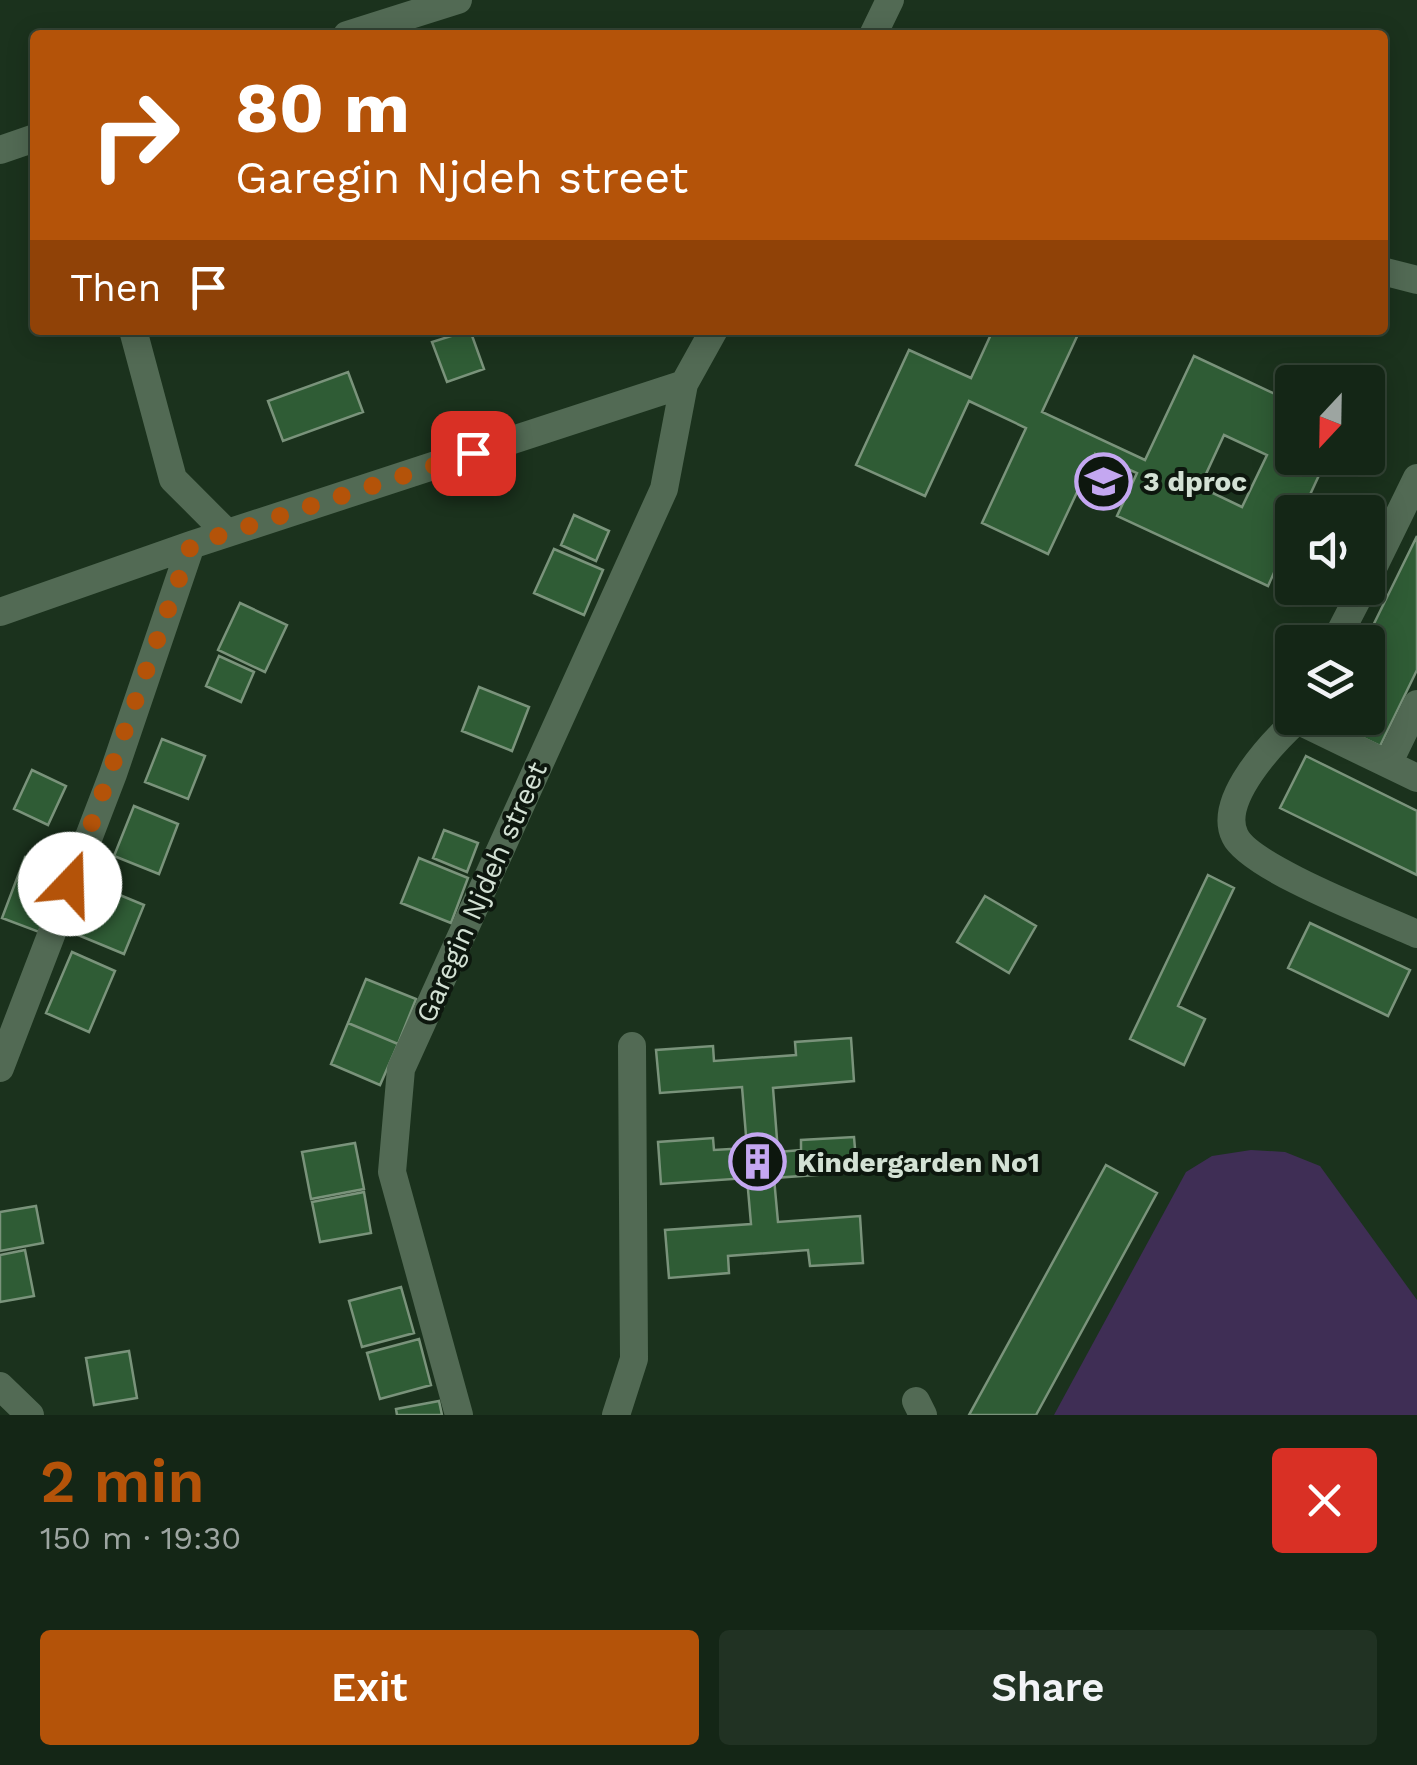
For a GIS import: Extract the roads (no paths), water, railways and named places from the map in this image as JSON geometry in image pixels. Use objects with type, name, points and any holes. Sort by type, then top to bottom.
[{"type":"street","points":[[363,30],[458,0]]},
{"type":"street","points":[[875,30],[890,0]]},
{"type":"street","points":[[0,150],[30,140]]},
{"type":"street","points":[[1388,273],[1417,280]]},
{"type":"street","points":[[135,335],[173,478],[226,534]]},
{"type":"street","name":"Garegin Njdeh street","points":[[459,1415],[392,1172],[401,1069],[664,489],[684,384],[711,335]]},
{"type":"street","points":[[0,612],[191,545],[684,384]]},
{"type":"street","points":[[1385,543],[1417,478]]},
{"type":"street","points":[[0,1068],[113,774],[191,545]]},
{"type":"street","points":[[1388,764],[1417,704]]},
{"type":"street","points":[[1282,735],[1257,760],[1231,814],[1235,837],[1260,862],[1417,934]]},
{"type":"street","points":[[1330,735],[1417,778]]},
{"type":"street","points":[[616,1415],[634,1359],[632,1046]]},
{"type":"street","points":[[0,1386],[30,1415]]},
{"type":"place","name":"3 dproc","points":[[1104,481]]},
{"type":"place","name":"Kindergarden No1","points":[[758,1162]]}]
